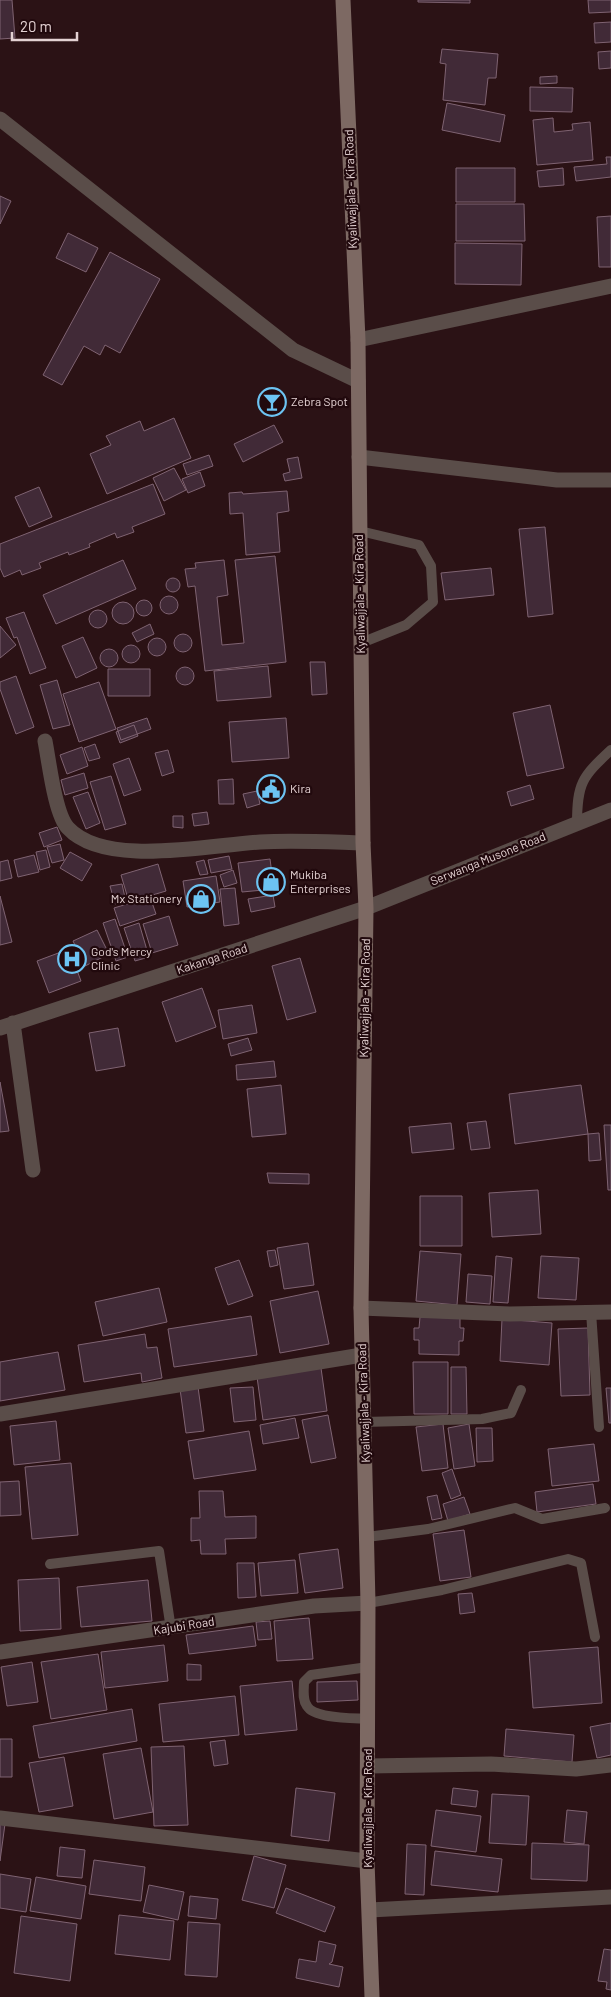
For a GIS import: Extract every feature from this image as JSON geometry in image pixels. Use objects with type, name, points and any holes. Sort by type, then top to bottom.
[{"type":"street","name":"Kyaliwajjala - Kira Road","points":[[344,0],[358,340],[363,843],[366,908],[361,1308],[368,1603],[367,1860],[372,1997]]},
{"type":"street","points":[[0,119],[293,350],[358,381]]},
{"type":"street","points":[[358,340],[611,286]]},
{"type":"street","points":[[359,457],[557,480],[611,480]]},
{"type":"street","points":[[44,741],[60,813],[66,827],[79,839],[94,846],[113,850],[151,850],[260,842],[363,843]]},
{"type":"street","name":"Serwanga Musone Road","points":[[366,908],[611,810]]},
{"type":"street","name":"Kakanga Road","points":[[7,1025],[295,933],[366,908]]},
{"type":"street","points":[[7,1025],[33,1170]]},
{"type":"street","points":[[361,1308],[510,1314],[611,1312]]},
{"type":"street","points":[[0,1414],[362,1355]]},
{"type":"street","name":"Kajubi Road","points":[[0,1652],[314,1606],[368,1603]]},
{"type":"street","points":[[368,1766],[491,1764],[576,1769],[611,1765]]},
{"type":"street","points":[[0,1818],[367,1860]]},
{"type":"street","points":[[370,1910],[611,1897]]},
{"type":"lane","points":[[360,531],[419,545],[431,566],[433,602],[406,625],[361,644]]},
{"type":"lane","points":[[577,824],[577,799],[584,777],[611,750]]},
{"type":"lane","points":[[591,1312],[600,1427]]},
{"type":"lane","points":[[364,1422],[482,1418],[511,1413],[521,1390]]},
{"type":"lane","points":[[367,1537],[428,1529],[516,1508],[542,1519],[605,1508]]},
{"type":"lane","points":[[50,1564],[159,1551],[171,1628]]},
{"type":"lane","points":[[368,1603],[442,1590],[568,1559],[581,1562],[595,1637]]},
{"type":"lane","points":[[368,1667],[311,1675],[304,1682],[304,1699],[307,1708],[318,1714],[368,1719]]},
{"type":"building","points":[[0,0],[12,0],[15,38],[0,39]]},
{"type":"building","points":[[418,0],[470,0],[470,3],[418,2]]},
{"type":"building","points":[[588,0],[611,0],[611,12],[589,13]]},
{"type":"building","points":[[611,22],[611,42],[595,43],[594,23]]},
{"type":"building","points":[[442,49],[498,54],[496,78],[488,78],[485,105],[443,100],[446,64],[440,63]]},
{"type":"building","points":[[611,51],[611,68],[599,69],[598,52]]},
{"type":"building","points":[[557,76],[557,83],[540,84],[540,77]]},
{"type":"building","points":[[530,87],[573,88],[572,112],[530,111]]},
{"type":"building","points":[[447,103],[505,115],[500,142],[442,130]]},
{"type":"building","points":[[553,118],[554,132],[573,130],[572,124],[590,122],[593,160],[537,165],[533,120]]},
{"type":"building","points":[[606,157],[611,157],[611,177],[576,181],[574,167],[607,164]]},
{"type":"building","points":[[456,168],[515,168],[515,202],[456,202]]},
{"type":"building","points":[[563,168],[564,185],[539,187],[537,171]]},
{"type":"building","points":[[0,196],[11,201],[0,224]]},
{"type":"building","points":[[456,204],[524,204],[525,241],[456,241]]},
{"type":"building","points":[[611,216],[611,267],[599,267],[597,217]]},
{"type":"building","points":[[68,233],[98,248],[86,272],[56,258]]},
{"type":"building","points":[[455,243],[522,244],[521,285],[455,284]]},
{"type":"building","points":[[110,252],[160,279],[120,353],[105,345],[100,355],[84,346],[62,385],[43,375]]},
{"type":"building","points":[[174,418],[191,458],[107,494],[90,454],[111,445],[106,436],[140,421],[144,431]]},
{"type":"building","points":[[274,425],[283,442],[243,462],[234,444]]},
{"type":"building","points":[[209,455],[213,466],[187,475],[183,464]]},
{"type":"building","points":[[298,457],[302,478],[285,481],[283,474],[290,472],[287,459]]},
{"type":"building","points":[[174,468],[186,490],[164,501],[153,478]]},
{"type":"building","points":[[200,472],[205,486],[188,493],[182,479]]},
{"type":"building","points":[[153,484],[165,514],[132,527],[134,532],[117,538],[115,533],[89,544],[90,547],[69,555],[68,552],[39,563],[41,568],[22,575],[20,570],[4,577],[0,568],[0,544]]},
{"type":"building","points":[[39,487],[52,517],[29,527],[15,497]]},
{"type":"building","points":[[287,491],[289,511],[277,513],[280,552],[246,555],[243,513],[230,514],[229,493]]},
{"type":"building","points":[[545,527],[553,614],[528,617],[519,529]]},
{"type":"building","points":[[275,556],[286,662],[205,671],[195,586],[188,587],[185,569],[196,568],[195,563],[224,560],[228,595],[217,597],[222,645],[244,643],[235,560]]},
{"type":"building","points":[[123,560],[136,589],[56,624],[43,595]]},
{"type":"building","points":[[491,568],[494,595],[445,600],[441,573]]},
{"type":"building","points":[[170,578],[176,578],[180,585],[176,592],[170,592],[166,588],[166,582]]},
{"type":"building","points":[[169,596],[175,599],[178,605],[175,611],[169,614],[163,611],[160,605],[163,599]]},
{"type":"building","points":[[144,600],[150,602],[152,608],[150,614],[144,616],[138,614],[136,608],[138,602]]},
{"type":"building","points":[[123,602],[133,609],[134,613],[127,623],[123,624],[113,617],[112,613],[119,603]]},
{"type":"building","points":[[98,610],[104,613],[107,619],[104,625],[98,628],[92,625],[89,619],[92,613]]},
{"type":"building","points":[[24,612],[46,668],[30,674],[17,637],[14,638],[6,618]]},
{"type":"building","points":[[150,624],[154,634],[137,642],[132,633]]},
{"type":"building","points":[[0,626],[16,645],[0,658]]},
{"type":"building","points":[[183,634],[189,637],[192,643],[189,649],[183,652],[177,649],[174,643],[177,637]]},
{"type":"building","points":[[83,637],[97,668],[76,678],[62,646]]},
{"type":"building","points":[[157,638],[165,643],[166,647],[161,655],[157,656],[149,651],[148,647],[153,639]]},
{"type":"building","points":[[131,645],[137,648],[140,654],[137,660],[131,663],[125,660],[122,654],[125,648]]},
{"type":"building","points":[[109,649],[116,651],[118,658],[116,665],[109,667],[102,665],[100,658],[102,651]]},
{"type":"building","points":[[310,662],[325,662],[327,694],[312,695]]},
{"type":"building","points":[[268,666],[271,697],[217,701],[214,671]]},
{"type":"building","points":[[185,667],[191,670],[194,676],[191,682],[185,685],[179,682],[176,676],[179,670]]},
{"type":"building","points":[[108,669],[150,669],[150,696],[108,696]]},
{"type":"building","points":[[16,676],[34,727],[16,734],[0,689],[0,682]]},
{"type":"building","points":[[57,680],[70,725],[53,729],[40,685]]},
{"type":"building","points":[[99,682],[116,729],[79,742],[63,694]]},
{"type":"building","points":[[550,705],[564,768],[527,776],[513,713]]},
{"type":"building","points":[[147,718],[151,729],[121,740],[117,728]]},
{"type":"building","points":[[286,718],[289,758],[232,762],[229,722]]},
{"type":"building","points":[[134,725],[138,736],[120,743],[116,732]]},
{"type":"building","points":[[95,744],[100,758],[89,761],[84,748]]},
{"type":"building","points":[[82,747],[88,766],[67,774],[60,755]]},
{"type":"building","points":[[168,750],[174,772],[162,776],[155,753]]},
{"type":"building","points":[[129,758],[141,790],[124,796],[113,764]]},
{"type":"building","points":[[84,773],[88,788],[65,795],[61,780]]},
{"type":"building","points":[[111,776],[126,824],[105,830],[90,782]]},
{"type":"building","points":[[233,779],[234,804],[219,804],[218,780]]},
{"type":"building","points":[[530,785],[534,799],[511,806],[507,792]]},
{"type":"building","points":[[257,791],[260,804],[247,808],[243,794]]},
{"type":"building","points":[[88,792],[100,823],[86,829],[73,797]]},
{"type":"building","points":[[207,812],[209,824],[194,826],[192,814]]},
{"type":"building","points":[[173,816],[183,816],[183,828],[173,827]]},
{"type":"building","points":[[57,827],[62,840],[44,847],[39,833]]},
{"type":"building","points":[[60,844],[64,860],[52,863],[47,847]]},
{"type":"building","points":[[46,850],[50,867],[40,870],[36,852]]},
{"type":"building","points":[[70,852],[92,864],[82,881],[60,868]]},
{"type":"building","points":[[34,855],[39,872],[18,877],[14,860]]},
{"type":"building","points":[[229,856],[232,869],[211,873],[208,860]]},
{"type":"building","points":[[270,859],[274,889],[242,892],[238,863]]},
{"type":"building","points":[[8,860],[12,878],[0,881],[0,862]]},
{"type":"building","points":[[204,860],[208,874],[200,875],[196,862]]},
{"type":"building","points":[[158,864],[166,891],[129,902],[121,875]]},
{"type":"building","points":[[233,870],[237,883],[224,887],[220,875]]},
{"type":"building","points":[[216,876],[220,902],[187,907],[183,881]]},
{"type":"building","points":[[122,884],[126,902],[115,904],[110,886]]},
{"type":"building","points":[[235,888],[239,924],[224,926],[220,889]]},
{"type":"building","points":[[273,895],[275,907],[251,912],[248,899]]},
{"type":"building","points":[[0,896],[12,942],[0,945]]},
{"type":"building","points":[[150,897],[156,914],[120,926],[114,908]]},
{"type":"building","points":[[169,916],[178,945],[152,953],[143,924]]},
{"type":"building","points":[[115,919],[128,957],[116,961],[103,923]]},
{"type":"building","points":[[139,923],[149,957],[135,961],[124,928]]},
{"type":"building","points":[[97,930],[109,954],[85,966],[73,941]]},
{"type":"building","points":[[69,949],[81,981],[49,993],[37,961]]},
{"type":"building","points":[[300,958],[316,1012],[287,1020],[272,966]]},
{"type":"building","points":[[202,988],[216,1027],[176,1042],[162,1002]]},
{"type":"building","points":[[252,1005],[257,1033],[223,1039],[218,1010]]},
{"type":"building","points":[[118,1028],[125,1066],[96,1071],[89,1033]]},
{"type":"building","points":[[248,1038],[252,1050],[231,1056],[228,1044]]},
{"type":"building","points":[[274,1061],[276,1077],[237,1080],[236,1065]]},
{"type":"building","points":[[0,1082],[9,1131],[0,1132]]},
{"type":"building","points":[[281,1085],[286,1134],[252,1137],[247,1089]]},
{"type":"building","points":[[581,1085],[588,1134],[515,1144],[509,1094]]},
{"type":"building","points":[[486,1121],[490,1148],[471,1150],[467,1123]]},
{"type":"building","points":[[451,1123],[454,1149],[412,1153],[409,1127]]},
{"type":"building","points":[[604,1125],[611,1125],[611,1190],[608,1190]]},
{"type":"building","points":[[599,1133],[601,1160],[589,1161],[588,1134]]},
{"type":"building","points":[[267,1173],[309,1174],[309,1184],[269,1183]]},
{"type":"building","points":[[538,1190],[541,1234],[492,1237],[489,1193]]},
{"type":"building","points":[[420,1196],[462,1196],[462,1246],[420,1246]]},
{"type":"building","points":[[308,1243],[314,1285],[284,1289],[277,1248]]},
{"type":"building","points":[[275,1250],[278,1265],[270,1267],[267,1251]]},
{"type":"building","points":[[420,1251],[461,1254],[457,1305],[416,1301]]},
{"type":"building","points":[[496,1256],[512,1258],[508,1303],[493,1302]]},
{"type":"building","points":[[541,1256],[579,1258],[576,1300],[538,1298]]},
{"type":"building","points":[[239,1260],[253,1296],[228,1305],[215,1268]]},
{"type":"building","points":[[468,1274],[492,1276],[490,1304],[466,1302]]},
{"type":"building","points":[[159,1288],[167,1322],[103,1336],[95,1302]]},
{"type":"building","points":[[318,1291],[329,1344],[280,1353],[270,1301]]},
{"type":"building","points":[[251,1316],[257,1355],[174,1367],[168,1329]]},
{"type":"building","points":[[420,1317],[460,1318],[460,1328],[464,1328],[463,1341],[459,1341],[459,1355],[419,1354],[419,1340],[414,1340],[414,1328],[419,1328]]},
{"type":"building","points":[[502,1319],[552,1323],[549,1365],[500,1361]]},
{"type":"building","points":[[588,1328],[590,1395],[561,1396],[558,1329]]},
{"type":"building","points":[[145,1334],[147,1348],[157,1347],[162,1378],[142,1382],[141,1373],[84,1382],[78,1345]]},
{"type":"building","points":[[58,1352],[65,1390],[0,1401],[0,1362]]},
{"type":"building","points":[[413,1362],[448,1362],[448,1414],[414,1414]]},
{"type":"building","points":[[451,1367],[466,1367],[467,1414],[451,1414]]},
{"type":"building","points":[[321,1368],[327,1411],[263,1420],[257,1377]]},
{"type":"building","points":[[198,1387],[204,1431],[186,1433],[180,1389]]},
{"type":"building","points":[[253,1387],[256,1420],[234,1422],[230,1388]]},
{"type":"building","points":[[606,1388],[611,1388],[611,1423],[609,1423]]},
{"type":"building","points":[[328,1415],[336,1458],[311,1463],[302,1420]]},
{"type":"building","points":[[295,1418],[299,1438],[263,1444],[260,1425]]},
{"type":"building","points":[[56,1421],[60,1460],[14,1465],[10,1426]]},
{"type":"building","points":[[443,1424],[448,1468],[422,1471],[416,1427]]},
{"type":"building","points":[[469,1424],[475,1466],[454,1469],[448,1428]]},
{"type":"building","points":[[476,1428],[492,1428],[493,1461],[477,1462]]},
{"type":"building","points":[[249,1431],[256,1470],[194,1479],[188,1441]]},
{"type":"building","points":[[594,1444],[599,1481],[552,1486],[548,1449]]},
{"type":"building","points":[[71,1463],[78,1535],[32,1539],[25,1467]]},
{"type":"building","points":[[452,1469],[461,1495],[451,1499],[442,1473]]},
{"type":"building","points":[[19,1481],[21,1515],[0,1516],[0,1482]]},
{"type":"building","points":[[593,1484],[596,1504],[537,1512],[535,1492]]},
{"type":"building","points":[[199,1491],[223,1491],[225,1517],[256,1516],[256,1538],[225,1539],[226,1554],[201,1554],[200,1540],[191,1541],[191,1518],[200,1518]]},
{"type":"building","points":[[437,1495],[442,1518],[432,1520],[427,1497]]},
{"type":"building","points":[[464,1497],[470,1514],[448,1521],[443,1504]]},
{"type":"building","points":[[464,1530],[471,1577],[440,1581],[433,1534]]},
{"type":"building","points":[[338,1549],[343,1588],[305,1593],[299,1554]]},
{"type":"building","points":[[295,1560],[298,1593],[261,1596],[258,1563]]},
{"type":"building","points":[[237,1563],[254,1563],[256,1597],[238,1598]]},
{"type":"building","points":[[59,1578],[61,1629],[20,1631],[18,1580]]},
{"type":"building","points":[[148,1580],[152,1621],[81,1627],[77,1587]]},
{"type":"building","points":[[472,1593],[475,1612],[460,1614],[458,1594]]},
{"type":"building","points":[[309,1618],[313,1659],[277,1661],[274,1621]]},
{"type":"building","points":[[270,1621],[272,1639],[258,1640],[256,1622]]},
{"type":"building","points":[[253,1626],[256,1646],[189,1654],[186,1635]]},
{"type":"building","points":[[164,1645],[168,1681],[105,1688],[101,1652]]},
{"type":"building","points":[[598,1647],[602,1703],[533,1708],[529,1652]]},
{"type":"building","points":[[98,1654],[107,1710],[51,1719],[41,1662]]},
{"type":"building","points":[[32,1662],[38,1702],[7,1706],[1,1667]]},
{"type":"building","points":[[187,1664],[201,1665],[201,1680],[187,1680]]},
{"type":"building","points":[[292,1681],[297,1730],[245,1735],[240,1686]]},
{"type":"building","points":[[357,1681],[358,1700],[317,1702],[317,1682]]},
{"type":"building","points":[[235,1696],[239,1735],[163,1742],[159,1704]]},
{"type":"building","points":[[132,1709],[137,1741],[39,1758],[33,1726]]},
{"type":"building","points":[[611,1723],[611,1755],[597,1758],[590,1727]]},
{"type":"building","points":[[506,1729],[574,1735],[572,1762],[504,1756]]},
{"type":"building","points":[[0,1739],[12,1739],[12,1777],[0,1777]]},
{"type":"building","points":[[225,1740],[228,1764],[214,1766],[210,1742]]},
{"type":"building","points":[[184,1746],[188,1825],[154,1826],[151,1747]]},
{"type":"building","points":[[141,1748],[153,1812],[114,1819],[103,1754]]},
{"type":"building","points":[[64,1757],[73,1806],[39,1812],[29,1763]]},
{"type":"building","points":[[296,1788],[335,1793],[329,1841],[291,1836]]},
{"type":"building","points":[[453,1788],[478,1791],[476,1807],[451,1804]]},
{"type":"building","points":[[492,1794],[529,1796],[526,1845],[489,1843]]},
{"type":"building","points":[[436,1810],[481,1816],[476,1852],[431,1846]]},
{"type":"building","points":[[567,1810],[587,1812],[584,1844],[564,1842]]},
{"type":"building","points":[[0,1824],[5,1824],[0,1861]]},
{"type":"building","points":[[532,1843],[589,1845],[587,1881],[531,1879]]},
{"type":"building","points":[[407,1844],[426,1845],[424,1895],[405,1894]]},
{"type":"building","points":[[60,1847],[85,1850],[82,1878],[57,1876]]},
{"type":"building","points":[[435,1851],[502,1859],[498,1892],[431,1885]]},
{"type":"building","points":[[254,1856],[286,1865],[274,1908],[242,1900]]},
{"type":"building","points":[[94,1860],[145,1867],[141,1901],[89,1894]]},
{"type":"building","points":[[0,1874],[31,1879],[26,1912],[0,1908]]},
{"type":"building","points":[[36,1877],[86,1886],[81,1919],[30,1911]]},
{"type":"building","points":[[149,1885],[184,1892],[178,1920],[143,1912]]},
{"type":"building","points":[[286,1888],[335,1907],[325,1932],[276,1913]]},
{"type":"building","points":[[190,1896],[218,1899],[216,1919],[188,1916]]},
{"type":"building","points":[[119,1915],[174,1921],[170,1960],[115,1954]]},
{"type":"building","points":[[21,1916],[77,1924],[70,1981],[14,1973]]},
{"type":"building","points":[[188,1922],[220,1924],[217,1977],[185,1975]]},
{"type":"building","points":[[319,1941],[336,1945],[332,1962],[329,1964],[343,1967],[339,1987],[296,1978],[299,1959],[316,1962]]},
{"type":"building","points":[[604,1949],[611,1950],[611,1990],[606,1989],[607,1982],[598,1981]]},
{"type":"place","name":"Zebra Spot","points":[[272,402]]},
{"type":"place","name":"Kira","points":[[271,789]]},
{"type":"place","name":"Mukiba Enterprises","points":[[271,882]]},
{"type":"place","name":"Mx Stationery","points":[[201,899]]},
{"type":"place","name":"God's Mercy Clinic","points":[[72,959]]}]
